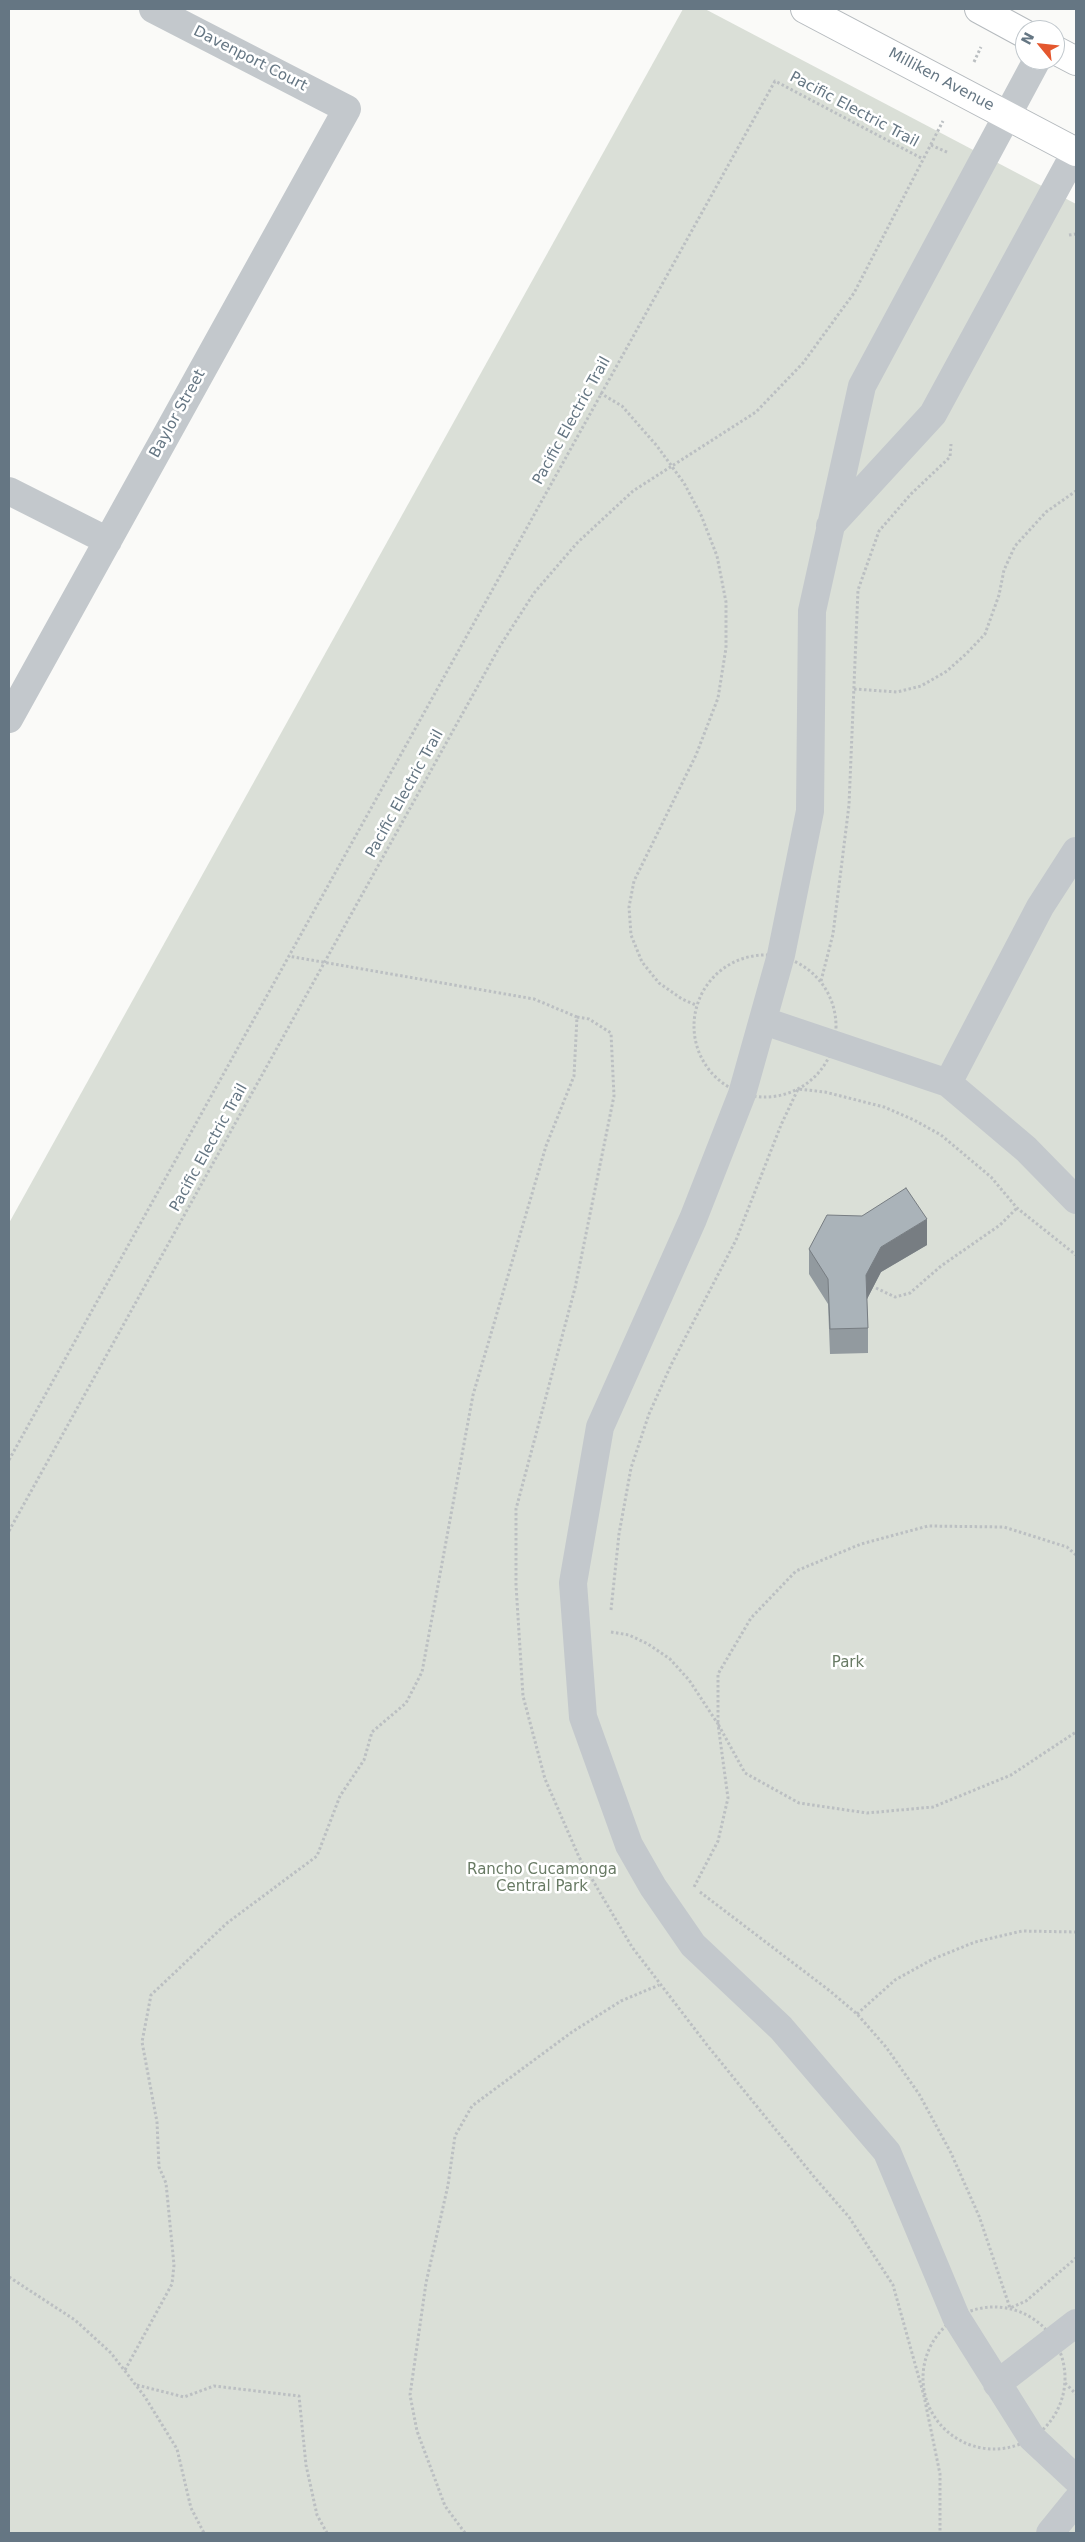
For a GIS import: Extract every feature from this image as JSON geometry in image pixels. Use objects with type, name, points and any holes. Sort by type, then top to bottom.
[{"type":"main road","name":"Milliken Avenue","points":[[805,9],[1076,152]]},
{"type":"main road","points":[[978,9],[1015,29]]},
{"type":"street","name":"Davenport Court","points":[[153,9],[347,109]]},
{"type":"street","points":[[1031,70],[862,386],[829,527],[812,611],[810,810],[781,956],[742,1094],[693,1219],[600,1427],[573,1583],[583,1717],[630,1846],[653,1887],[693,1945],[781,2028],[888,2152],[956,2317],[1032,2438],[1076,2479]]},
{"type":"street","name":"Baylor Street","points":[[9,719],[347,109]]},
{"type":"street","points":[[829,527],[933,414],[1076,152]]},
{"type":"street","points":[[9,491],[108,541]]},
{"type":"street","points":[[948,1082],[1040,907],[1076,851]]},
{"type":"street","points":[[764,1021],[948,1082],[1026,1148],[1076,1200]]},
{"type":"street","points":[[997,2384],[1076,2323]]},
{"type":"street","points":[[1050,2533],[1076,2500]]},
{"type":"path","name":"Pacific Electric Trail","points":[[9,1460],[600,393],[776,81],[923,159],[854,293],[804,363],[756,412],[633,491],[577,543],[534,593],[500,646],[9,1530]]},
{"type":"path","points":[[600,393],[622,406],[684,483],[701,515],[717,556],[726,602],[726,648],[718,698],[696,755],[634,881],[629,907],[631,935],[642,962],[660,983],[682,999],[696,1005]]},
{"type":"path","points":[[821,981],[833,934],[849,805],[858,590],[879,531],[911,494],[950,457],[951,436]]},
{"type":"path","points":[[854,689],[897,692],[921,686],[947,671],[985,634],[999,595],[1004,570],[1015,546],[1046,512],[1076,491]]},
{"type":"path","points":[[722,1083],[707,1068],[697,1048],[694,1027],[696,1005],[706,986],[720,970],[739,959],[760,954]]},
{"type":"path","points":[[288,956],[534,999],[578,1017],[589,1019],[611,1033],[614,1096],[575,1288],[516,1509],[516,1585],[523,1696],[545,1779],[579,1857],[632,1947],[659,1985],[814,2178],[849,2217],[893,2285],[924,2396],[940,2474],[940,2533]]},
{"type":"path","points":[[810,970],[821,981],[832,1000],[836,1022]]},
{"type":"path","points":[[125,2370],[172,2284],[174,2265],[166,2183],[159,2167],[157,2122],[142,2042],[151,1995],[227,1923],[317,1856],[340,1796],[364,1760],[372,1732],[406,1703],[422,1672],[473,1395],[546,1146],[574,1076],[578,1017]]},
{"type":"path","points":[[766,1097],[780,1096],[798,1089],[814,1078],[822,1067]]},
{"type":"path","points":[[798,1089],[826,1092],[884,1107],[914,1120],[941,1136],[991,1177],[1017,1208],[1076,1255]]},
{"type":"path","points":[[610,1613],[619,1534],[631,1468],[649,1414],[671,1365],[736,1240],[781,1125],[798,1089]]},
{"type":"path","points":[[876,1288],[895,1297],[910,1293],[941,1266],[1000,1225],[1017,1208]]},
{"type":"path","points":[[694,1887],[718,1841],[728,1798],[718,1724],[718,1674],[751,1618],[796,1571],[861,1544],[928,1526],[1004,1526],[1067,1547],[1076,1555]]},
{"type":"path","points":[[608,1640],[608,1631],[629,1635],[648,1644],[670,1659],[689,1680],[718,1724],[745,1773],[799,1803],[867,1813],[934,1807],[1011,1775],[1076,1732]]},
{"type":"path","points":[[689,1880],[694,1887],[857,2014],[886,2047],[919,2094],[951,2153],[979,2216],[1010,2308],[1026,2301],[1076,2258]]},
{"type":"path","points":[[857,2014],[895,1980],[933,1958],[975,1942],[1022,1931],[1076,1932]]},
{"type":"path","points":[[465,2533],[445,2506],[416,2431],[410,2395],[426,2283],[448,2185],[455,2136],[472,2106],[572,2032],[621,2001],[659,1985]]},
{"type":"path","points":[[9,2277],[75,2320],[111,2352],[136,2384],[177,2449],[191,2508],[204,2533]]},
{"type":"path","points":[[1065,2383],[1076,2394]]},
{"type":"path","points":[[136,2384],[184,2397],[214,2386],[299,2396],[306,2465],[317,2515],[327,2533]]},
{"type":"green space","name":"Rancho Cucamonga Central Park","points":[[683,9],[705,9],[1076,204],[1076,2533],[9,2533],[9,1223]]},
{"type":"building","points":[[906,1188],[927,1219],[881,1247],[866,1275],[868,1328],[830,1329],[828,1279],[809,1249],[827,1215],[862,1216]]},
{"type":"park label","name":"Park","points":[[848,1663]]}]
